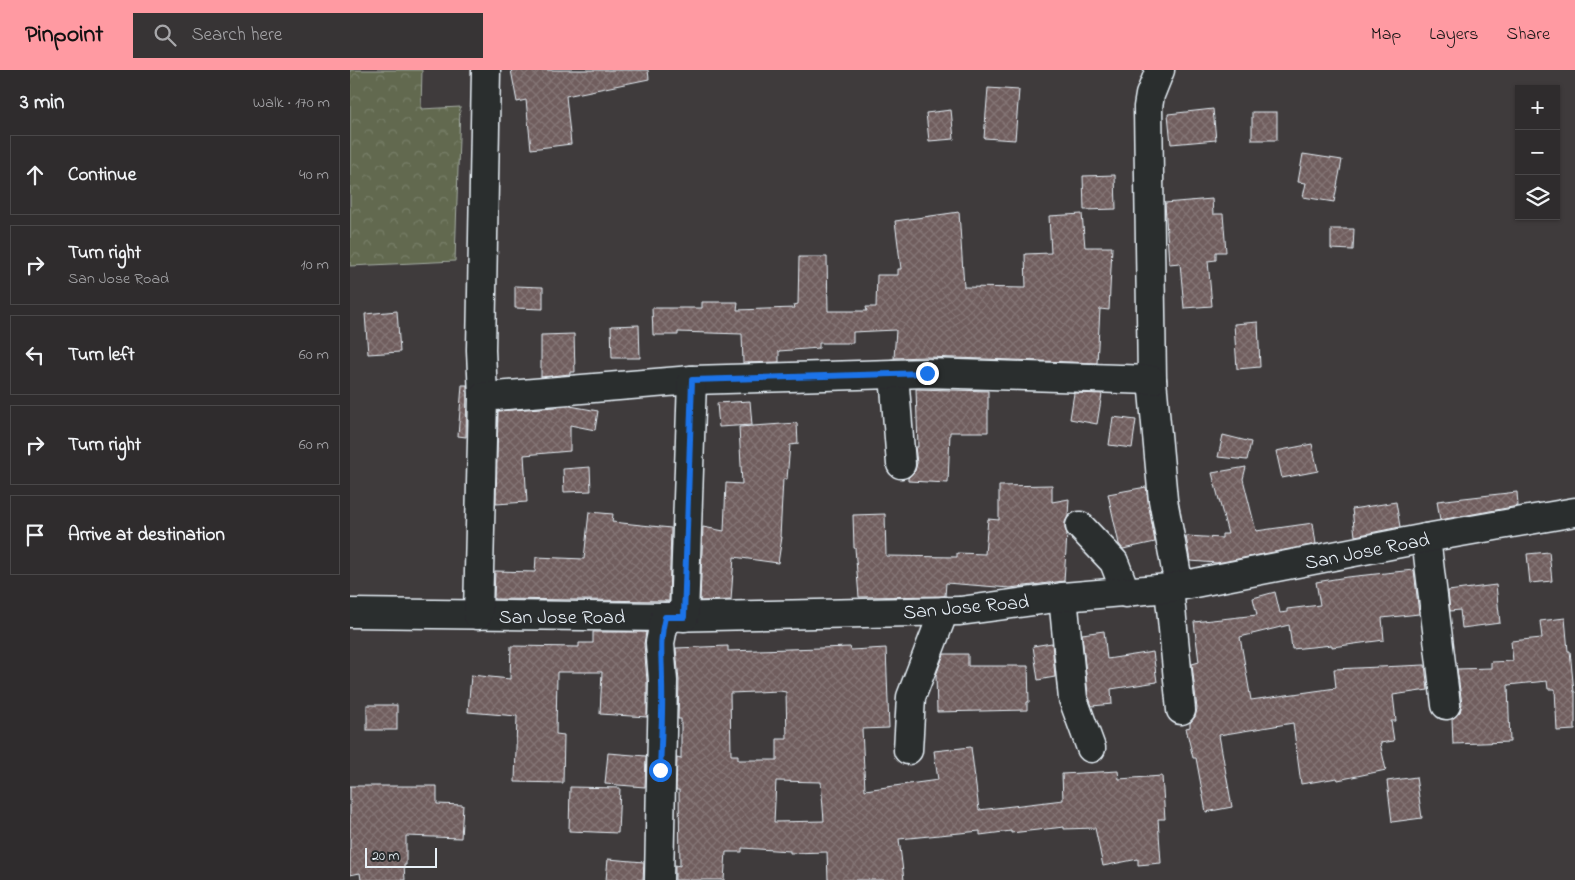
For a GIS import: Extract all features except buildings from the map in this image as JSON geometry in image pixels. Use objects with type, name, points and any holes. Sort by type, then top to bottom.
[{"type":"street","points":[[478,615],[483,397],[481,350],[486,70]]},
{"type":"street","points":[[1160,70],[1148,107],[1152,380],[1162,500],[1174,587],[1181,710]]},
{"type":"street","points":[[483,397],[692,380],[927,373],[1152,380]]},
{"type":"street","points":[[894,374],[901,464]]},
{"type":"street","points":[[659,880],[662,681],[660,643],[675,617],[692,380]]},
{"type":"street","name":"San Jose Road","points":[[350,613],[675,617],[960,610],[1063,597],[1174,587],[1426,538],[1575,512]]},
{"type":"street","points":[[1080,526],[1114,562],[1126,592]]},
{"type":"street","points":[[1426,538],[1446,705]]},
{"type":"street","points":[[1063,597],[1073,699],[1091,748]]},
{"type":"street","points":[[908,750],[911,697],[944,611]]},
{"type":"green space","points":[[350,70],[422,70],[421,109],[460,107],[455,261],[350,266]]},
{"type":"route","points":[[660,770],[662,681],[660,643],[662,630],[665,617],[684,617],[692,380],[927,373]]}]
